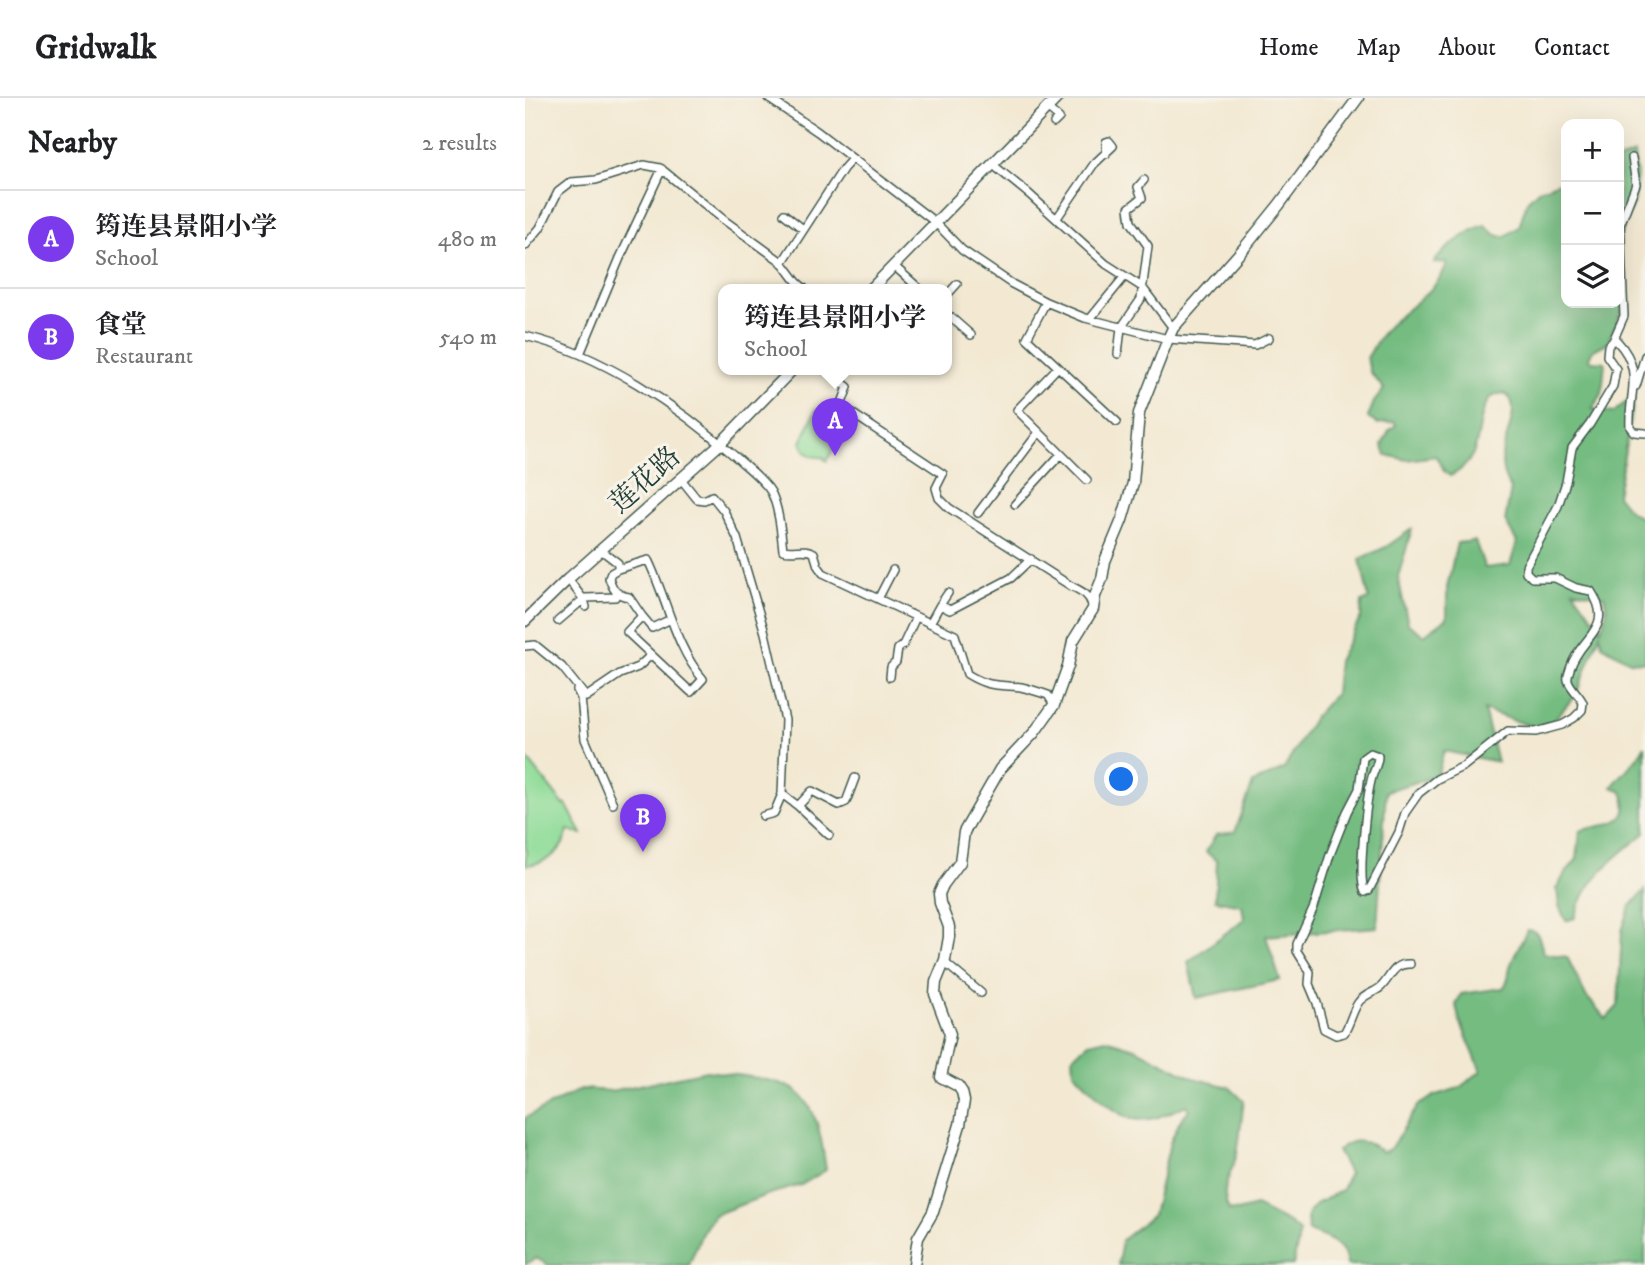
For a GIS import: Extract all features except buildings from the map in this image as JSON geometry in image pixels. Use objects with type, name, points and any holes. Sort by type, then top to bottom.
[{"type":"street","points":[[768,98],[818,132],[935,222],[962,250],[1012,284],[1047,302],[1090,319],[1168,339],[1255,345],[1269,338]]},
{"type":"street","points":[[876,284],[1057,98]]},
{"type":"street","points":[[914,1265],[918,1238],[933,1212],[960,1125],[964,1101],[958,1086],[941,1077],[950,1034],[935,994],[936,982],[944,962],[949,927],[939,894],[960,862],[964,832],[1000,769],[1034,733],[1053,705],[1068,666],[1073,641],[1093,609],[1095,596],[1103,579],[1104,561],[1122,520],[1133,483],[1139,413],[1173,328],[1245,247],[1358,98]]},
{"type":"street","points":[[1047,108],[1059,118],[1054,123]]},
{"type":"street","points":[[1057,218],[1094,164],[1106,154]]},
{"type":"street","points":[[1410,964],[1402,963],[1379,989],[1362,998],[1356,1005],[1344,1033],[1336,1035],[1324,1029],[1309,984],[1310,972],[1297,951],[1297,944],[1314,907],[1347,812],[1359,789],[1360,768],[1367,753],[1378,756],[1371,778],[1364,841],[1362,881],[1365,892],[1369,890],[1399,832],[1405,813],[1419,793],[1437,779],[1475,758],[1509,731],[1547,731],[1574,718],[1582,710],[1583,703],[1568,681],[1568,675],[1579,650],[1594,633],[1601,611],[1591,591],[1576,588],[1555,578],[1532,578],[1526,572],[1526,566],[1558,506],[1566,482],[1572,448],[1590,425],[1613,386],[1616,369],[1607,356],[1608,346],[1624,316],[1620,225],[1636,180],[1632,158]]},
{"type":"street","points":[[782,263],[852,159]]},
{"type":"street","points":[[992,164],[1057,218],[1106,264],[1143,289],[1173,328]]},
{"type":"street","points":[[525,246],[540,228],[558,192],[571,182],[596,180],[652,165],[662,169],[713,212],[782,263],[799,284]]},
{"type":"street","points":[[580,354],[620,258],[662,169]]},
{"type":"street","points":[[1118,354],[1121,327],[1141,299],[1143,289],[1148,246],[1131,222],[1129,208],[1142,198],[1138,187],[1144,180]]},
{"type":"street","points":[[784,214],[803,229]]},
{"type":"street","points":[[893,265],[914,284]]},
{"type":"street","points":[[1090,319],[1125,276]]},
{"type":"street","points":[[952,290],[957,284]]},
{"type":"street","points":[[1047,302],[1027,338],[1117,422]]},
{"type":"street","points":[[952,318],[971,335]]},
{"type":"street","points":[[525,336],[580,354],[684,416],[720,444],[770,491],[775,502],[783,550],[809,550],[814,553],[823,573],[955,635],[967,674],[994,687],[1020,687],[1048,695],[1053,705]]},
{"type":"street","points":[[1613,341],[1617,341],[1630,359],[1634,375],[1630,427],[1634,432],[1645,433]]},
{"type":"street","points":[[1633,398],[1645,356]]},
{"type":"street","points":[[1058,367],[1017,410],[1087,480]]},
{"type":"street","name":"莲花路","points":[[525,621],[568,579],[720,444],[787,375]]},
{"type":"street","points":[[832,375],[848,387],[839,411],[853,414],[943,474],[936,488],[939,498],[949,508],[1018,554],[1031,559],[1082,591],[1090,598],[1093,609]]},
{"type":"street","points":[[978,513],[1039,432]]},
{"type":"street","points":[[1015,504],[1061,454]]},
{"type":"street","points":[[681,479],[697,499],[704,500],[712,496],[725,511],[737,538],[765,633],[785,720],[782,794],[774,813],[763,816]]},
{"type":"street","points":[[601,550],[618,563],[618,569]]},
{"type":"street","points":[[940,605],[950,610],[1011,578],[1031,559]]},
{"type":"street","points":[[642,616],[627,632],[691,692],[703,679],[691,664],[671,619],[660,583],[648,560],[611,573],[609,578],[614,592],[629,597],[652,628],[671,619]]},
{"type":"street","points":[[879,599],[893,570]]},
{"type":"street","points":[[568,579],[585,603]]},
{"type":"street","points":[[930,623],[948,593]]},
{"type":"street","points":[[558,621],[585,603],[615,597]]},
{"type":"street","points":[[890,677],[898,649],[903,645],[916,617]]},
{"type":"street","points":[[525,646],[535,645],[562,667],[576,687],[581,698],[585,739],[613,804]]},
{"type":"street","points":[[576,687],[581,689],[586,697],[620,674],[638,667],[650,656]]},
{"type":"street","points":[[798,806],[812,792],[839,805],[846,802],[855,778]]},
{"type":"street","points":[[782,794],[829,835]]},
{"type":"street","points":[[944,962],[981,992]]},
{"type":"green space","points":[[1634,154],[1637,176],[1634,201],[1624,226],[1624,158]]},
{"type":"green space","points":[[1561,181],[1561,308],[1622,308],[1607,343],[1592,351],[1589,358],[1592,361],[1605,362],[1602,394],[1592,409],[1613,413],[1635,394],[1617,495],[1629,510],[1645,521],[1645,662],[1630,661],[1602,645],[1600,634],[1576,695],[1544,731],[1484,710],[1497,762],[1444,751],[1437,776],[1386,791],[1377,927],[1266,936],[1280,980],[1196,998],[1188,962],[1244,919],[1242,905],[1215,900],[1217,861],[1206,852],[1216,835],[1235,832],[1253,783],[1284,769],[1314,717],[1335,694],[1338,661],[1361,617],[1362,602],[1369,599],[1360,559],[1386,547],[1412,529],[1398,577],[1408,624],[1424,635],[1447,618],[1447,587],[1457,543],[1475,541],[1485,568],[1510,565],[1517,542],[1505,521],[1511,489],[1504,475],[1502,458],[1513,413],[1510,398],[1503,393],[1499,394],[1486,404],[1470,459],[1450,476],[1436,456],[1407,460],[1386,455],[1382,445],[1389,431],[1396,425],[1394,422],[1377,424],[1368,417],[1374,402],[1384,389],[1370,372],[1367,358],[1385,330],[1437,282],[1447,262],[1434,263],[1450,246],[1464,235],[1485,225],[1496,235],[1504,237],[1519,227],[1527,201],[1538,190]],"holes":[[[1573,590],[1604,596],[1607,611],[1601,629]]]},
{"type":"green space","points":[[816,410],[833,412],[843,421],[848,421],[827,461],[824,457],[809,454],[801,442]]},
{"type":"green space","points":[[1645,745],[1645,833],[1594,880],[1586,891],[1575,918],[1566,921],[1559,906],[1557,889],[1577,859],[1580,831],[1606,825],[1621,818],[1625,812],[1622,792],[1612,787]]},
{"type":"green space","points":[[525,756],[564,805],[566,804],[582,834],[568,830],[566,838],[553,855],[541,862],[526,865]]},
{"type":"green space","points":[[1645,890],[1645,1265],[1347,1265],[1346,1257],[1339,1246],[1308,1231],[1307,1215],[1316,1204],[1342,1190],[1349,1173],[1337,1151],[1349,1143],[1360,1141],[1383,1152],[1390,1149],[1418,1106],[1436,1095],[1459,1088],[1481,1071],[1459,1019],[1456,1005],[1461,994],[1503,988],[1527,930],[1537,934],[1543,953],[1567,957],[1586,996],[1606,1019],[1618,1006],[1622,931],[1630,907]]},
{"type":"green space","points":[[1105,1039],[1135,1048],[1193,1078],[1229,1087],[1244,1101],[1237,1151],[1225,1189],[1226,1203],[1229,1210],[1237,1211],[1256,1206],[1289,1223],[1300,1232],[1293,1265],[1118,1265],[1122,1240],[1153,1215],[1170,1143],[1180,1121],[1189,1110],[1186,1105],[1161,1116],[1141,1120],[1118,1112],[1102,1100],[1074,1072],[1073,1056],[1089,1043]]},
{"type":"green space","points":[[707,1071],[766,1080],[796,1091],[804,1098],[815,1117],[826,1170],[801,1185],[714,1215],[702,1233],[689,1265],[548,1265],[536,1258],[525,1265],[525,1118],[581,1089],[611,1091]]},
{"type":"place","name":"筠连县景阳小学","points":[[835,456]]},
{"type":"place","name":"食堂","points":[[643,852]]}]
